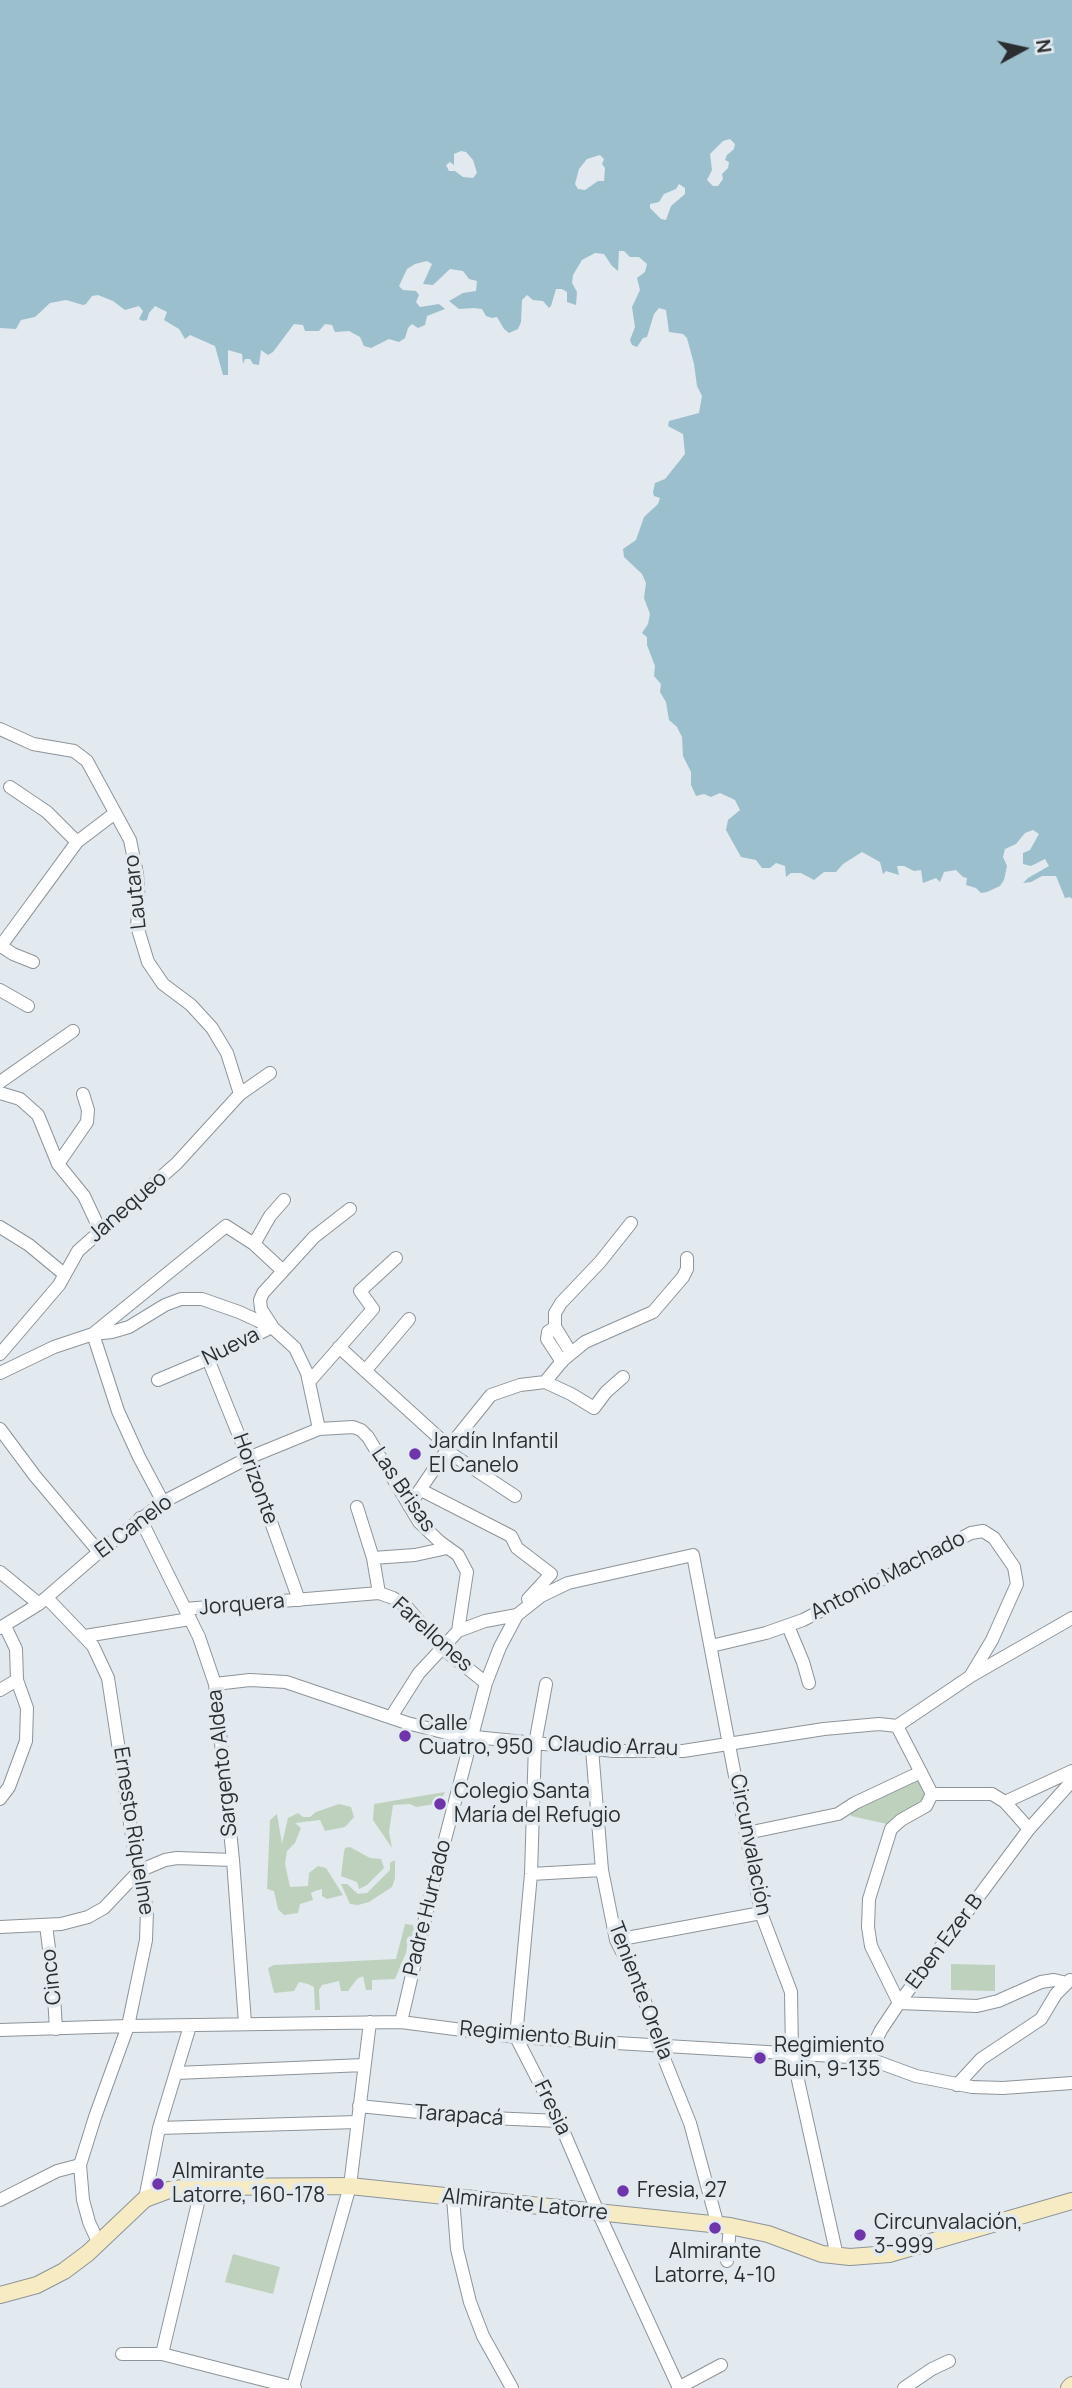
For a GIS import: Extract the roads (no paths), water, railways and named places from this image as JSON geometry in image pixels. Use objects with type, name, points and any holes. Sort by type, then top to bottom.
[{"type":"main road","name":"Almirante Latorre","points":[[0,2295],[37,2285],[76,2262],[145,2199],[177,2189],[202,2186],[350,2186],[598,2212],[724,2226],[768,2234],[808,2250],[837,2256],[863,2257],[889,2254],[1072,2201]]},
{"type":"street","name":"Lautaro","points":[[0,729],[33,744],[74,751],[83,756],[130,840],[138,884],[137,926],[148,962],[163,984],[191,1005],[212,1028],[233,1066],[240,1094]]},
{"type":"street","points":[[10,787],[47,812],[77,842]]},
{"type":"street","points":[[33,962],[1,947],[77,842],[115,813]]},
{"type":"street","points":[[0,990],[28,1006]]},
{"type":"street","points":[[0,1082],[72,1031]]},
{"type":"street","name":"Janequeo","points":[[0,1354],[59,1285],[78,1251],[191,1150],[240,1094],[270,1073]]},
{"type":"street","points":[[0,1093],[20,1099],[32,1108],[42,1123],[58,1164],[84,1196],[100,1230]]},
{"type":"street","points":[[58,1164],[87,1122],[88,1110],[83,1094]]},
{"type":"street","points":[[254,1244],[270,1216],[284,1200]]},
{"type":"street","name":"Nueva","points":[[159,1380],[272,1327],[261,1309],[260,1300],[282,1270],[314,1237],[350,1209]]},
{"type":"street","points":[[566,1357],[547,1339],[548,1332],[555,1327],[555,1312],[631,1223]]},
{"type":"street","points":[[93,1334],[226,1226],[254,1244],[282,1270]]},
{"type":"street","points":[[0,1227],[29,1245],[64,1274]]},
{"type":"street","points":[[309,1382],[373,1309],[359,1291],[396,1258]]},
{"type":"street","points":[[545,1382],[566,1357],[599,1334],[653,1312],[683,1277],[687,1269],[687,1258]]},
{"type":"street","points":[[0,1373],[54,1347],[93,1334],[121,1330],[165,1305],[189,1298],[208,1301],[272,1327],[295,1348],[304,1364],[319,1429]]},
{"type":"street","points":[[365,1371],[409,1319]]},
{"type":"street","points":[[93,1334],[118,1411],[163,1502]]},
{"type":"street","points":[[339,1347],[448,1449],[515,1496]]},
{"type":"street","name":"Horizonte","points":[[208,1359],[248,1458],[299,1600]]},
{"type":"street","points":[[409,1506],[448,1449],[491,1395],[520,1385],[545,1382],[594,1408],[606,1392],[624,1377]]},
{"type":"street","name":"Las Brisas","points":[[319,1429],[353,1427],[365,1433],[426,1529],[463,1560],[467,1572],[458,1630]]},
{"type":"street","points":[[0,1429],[35,1476],[99,1552]]},
{"type":"street","name":"El Canelo","points":[[2,1627],[43,1601],[140,1518],[163,1502],[248,1458],[319,1429]]},
{"type":"street","points":[[391,1717],[409,1687],[458,1630],[522,1611],[527,1600],[551,1574],[517,1548],[511,1536],[421,1490]]},
{"type":"street","name":"Farellones","points":[[357,1507],[373,1558],[379,1593],[406,1606],[442,1648],[486,1683]]},
{"type":"street","name":"Sargento Aldea","points":[[140,1518],[206,1656],[215,1684],[233,1860],[245,2023]]},
{"type":"street","name":"Antonio Machado","points":[[711,1646],[788,1626],[971,1533],[983,1531],[994,1538],[1014,1566],[1017,1584],[992,1640],[971,1676]]},
{"type":"street","points":[[373,1558],[415,1555],[447,1548]]},
{"type":"street","name":"Padre Hurtado","points":[[401,2022],[432,1889],[486,1683],[500,1647],[522,1611],[541,1596],[568,1583],[693,1555]]},
{"type":"street","name":"Circunvalación","points":[[693,1555],[761,1913],[791,1992],[792,2053],[837,2256]]},
{"type":"street","name":"Ernesto Riquelme","points":[[0,1572],[43,1601],[85,1636],[104,1665],[112,1691],[125,1797],[147,1910],[148,1930],[128,2026],[80,2165],[85,2211],[98,2242]]},
{"type":"street","name":"Jorquera","points":[[85,1636],[187,1614],[379,1593]]},
{"type":"street","points":[[932,1794],[897,1726],[971,1676],[1072,1618]]},
{"type":"street","points":[[788,1626],[803,1662],[808,1683]]},
{"type":"street","points":[[0,1799],[9,1787],[24,1752],[28,1729],[27,1708],[17,1680],[16,1649],[2,1627]]},
{"type":"street","points":[[0,1690],[17,1680]]},
{"type":"street","name":"Claudio Arrau","points":[[215,1684],[250,1680],[286,1682],[431,1730],[472,1737],[592,1749],[659,1752],[824,1729],[879,1724],[897,1726]]},
{"type":"street","points":[[516,2037],[531,1874],[535,1744],[545,1684]]},
{"type":"street","name":"Teniente Orella","points":[[592,1749],[602,1870],[616,1940],[641,1989],[659,2046],[690,2123],[724,2226],[727,2261]]},
{"type":"street","points":[[1005,1802],[1072,1771]]},
{"type":"street","points":[[747,1833],[838,1814],[920,1772]]},
{"type":"street","name":"Eben Ezer B","points":[[867,2058],[899,2003],[1029,1829],[1072,1781]]},
{"type":"street","points":[[932,1794],[992,1794],[1005,1802],[1029,1829]]},
{"type":"street","points":[[932,1794],[926,1807],[901,1819],[891,1829],[869,1899],[868,1927],[871,1946],[899,2003],[977,2006],[998,2001],[1041,1982],[1069,1981]]},
{"type":"street","points":[[0,1927],[70,1923],[96,1913],[139,1871],[154,1863],[177,1858],[233,1860]]},
{"type":"street","points":[[531,1874],[602,1870]]},
{"type":"street","points":[[616,1940],[761,1913]]},
{"type":"street","name":"Cinco","points":[[46,1925],[56,2029]]},
{"type":"street","points":[[957,2085],[981,2059],[1041,2019],[1056,1994],[1069,1981]]},
{"type":"street","points":[[122,2354],[162,2354],[294,2388],[350,2186],[370,2022]]},
{"type":"street","name":"Regimiento Buin","points":[[0,2030],[245,2023],[401,2022],[516,2037],[867,2058],[916,2076],[957,2085],[1003,2088],[1072,2083]]},
{"type":"street","points":[[145,2199],[159,2128],[190,2026]]},
{"type":"street","name":"Fresia","points":[[516,2037],[559,2121],[678,2388]]},
{"type":"street","points":[[176,2073],[364,2065]]},
{"type":"street","name":"Tarapacá","points":[[359,2106],[468,2117],[559,2121]]},
{"type":"street","points":[[159,2128],[358,2122]]},
{"type":"street","points":[[0,2200],[57,2171],[80,2165]]},
{"type":"street","points":[[162,2354],[202,2186]]},
{"type":"street","points":[[453,2197],[457,2249],[470,2302],[483,2336],[512,2388]]},
{"type":"street","points":[[904,2388],[949,2361]]},
{"type":"street","points":[[678,2388],[721,2365]]},
{"type":"water","points":[[0,0],[1072,0],[1072,899],[1065,898],[1056,876],[1042,876],[1023,883],[1049,866],[1045,859],[1031,866],[1023,864],[1023,853],[1030,850],[1039,834],[1033,830],[1005,849],[1003,857],[1007,866],[1004,880],[1000,886],[987,892],[981,893],[966,885],[967,878],[956,870],[944,872],[940,882],[936,878],[923,883],[921,870],[914,871],[904,866],[897,866],[899,875],[886,871],[883,874],[880,862],[862,852],[836,872],[824,872],[814,880],[801,873],[791,873],[786,877],[785,866],[776,863],[770,868],[762,868],[756,860],[741,857],[726,830],[728,820],[740,810],[735,800],[720,793],[711,797],[704,794],[696,796],[691,785],[691,772],[683,756],[682,737],[677,727],[669,720],[666,702],[660,692],[661,684],[654,676],[655,666],[647,645],[647,637],[642,633],[650,614],[644,598],[646,583],[642,574],[624,557],[623,549],[636,540],[644,517],[658,504],[660,498],[654,496],[653,492],[655,483],[665,479],[685,454],[683,434],[668,426],[669,421],[699,413],[702,396],[697,386],[687,338],[683,334],[669,332],[666,310],[659,308],[654,314],[647,337],[643,338],[637,347],[632,345],[630,340],[635,327],[632,307],[640,290],[637,278],[645,272],[647,264],[639,257],[630,257],[624,251],[619,251],[618,271],[604,254],[595,253],[582,260],[573,275],[572,283],[577,292],[576,305],[567,302],[567,292],[562,289],[556,289],[549,308],[543,301],[533,300],[527,295],[522,300],[518,329],[509,333],[497,317],[486,316],[482,309],[459,309],[449,301],[463,293],[476,291],[477,281],[469,279],[463,271],[450,269],[433,285],[423,284],[432,264],[427,261],[415,264],[407,269],[399,286],[403,290],[416,291],[419,295],[416,302],[420,307],[439,304],[445,309],[427,316],[425,325],[418,328],[412,324],[405,338],[399,342],[389,339],[371,348],[364,346],[360,337],[349,331],[335,332],[332,325],[325,324],[319,331],[305,331],[303,325],[294,324],[273,352],[268,355],[261,350],[259,365],[253,364],[250,359],[245,359],[243,364],[242,354],[228,350],[228,375],[223,375],[215,346],[190,335],[185,339],[179,329],[164,320],[167,312],[155,306],[147,320],[143,321],[139,319],[143,311],[139,306],[125,310],[98,295],[92,296],[83,305],[66,300],[50,303],[35,317],[21,320],[16,329],[0,328]],"holes":[[[730,139],[735,144],[734,149],[725,160],[729,162],[728,168],[722,174],[723,179],[718,186],[713,186],[707,180],[712,170],[710,154],[723,141]],[[466,152],[473,160],[477,173],[473,178],[449,171],[446,165],[450,162],[454,165],[454,154]],[[600,155],[604,159],[604,181],[598,181],[585,190],[578,189],[575,184],[579,169],[587,159]],[[679,184],[685,188],[685,194],[671,206],[666,220],[661,219],[650,208],[650,204],[659,202],[664,194],[676,189]]]},
{"type":"place","name":"Jardín Infantil El Canelo","points":[[415,1454]]},
{"type":"place","name":"Calle Cuatro, 950","points":[[405,1736]]},
{"type":"place","name":"Colegio Santa María del Refugio","points":[[440,1804]]},
{"type":"place","name":"Regimiento Buin, 9-135","points":[[760,2058]]},
{"type":"place","name":"Almirante Latorre, 160-178","points":[[158,2184]]},
{"type":"place","name":"Fresia, 27","points":[[623,2191]]},
{"type":"place","name":"Almirante Latorre, 4-10","points":[[715,2228]]},
{"type":"place","name":"Circunvalación, 3-999","points":[[860,2235]]}]
